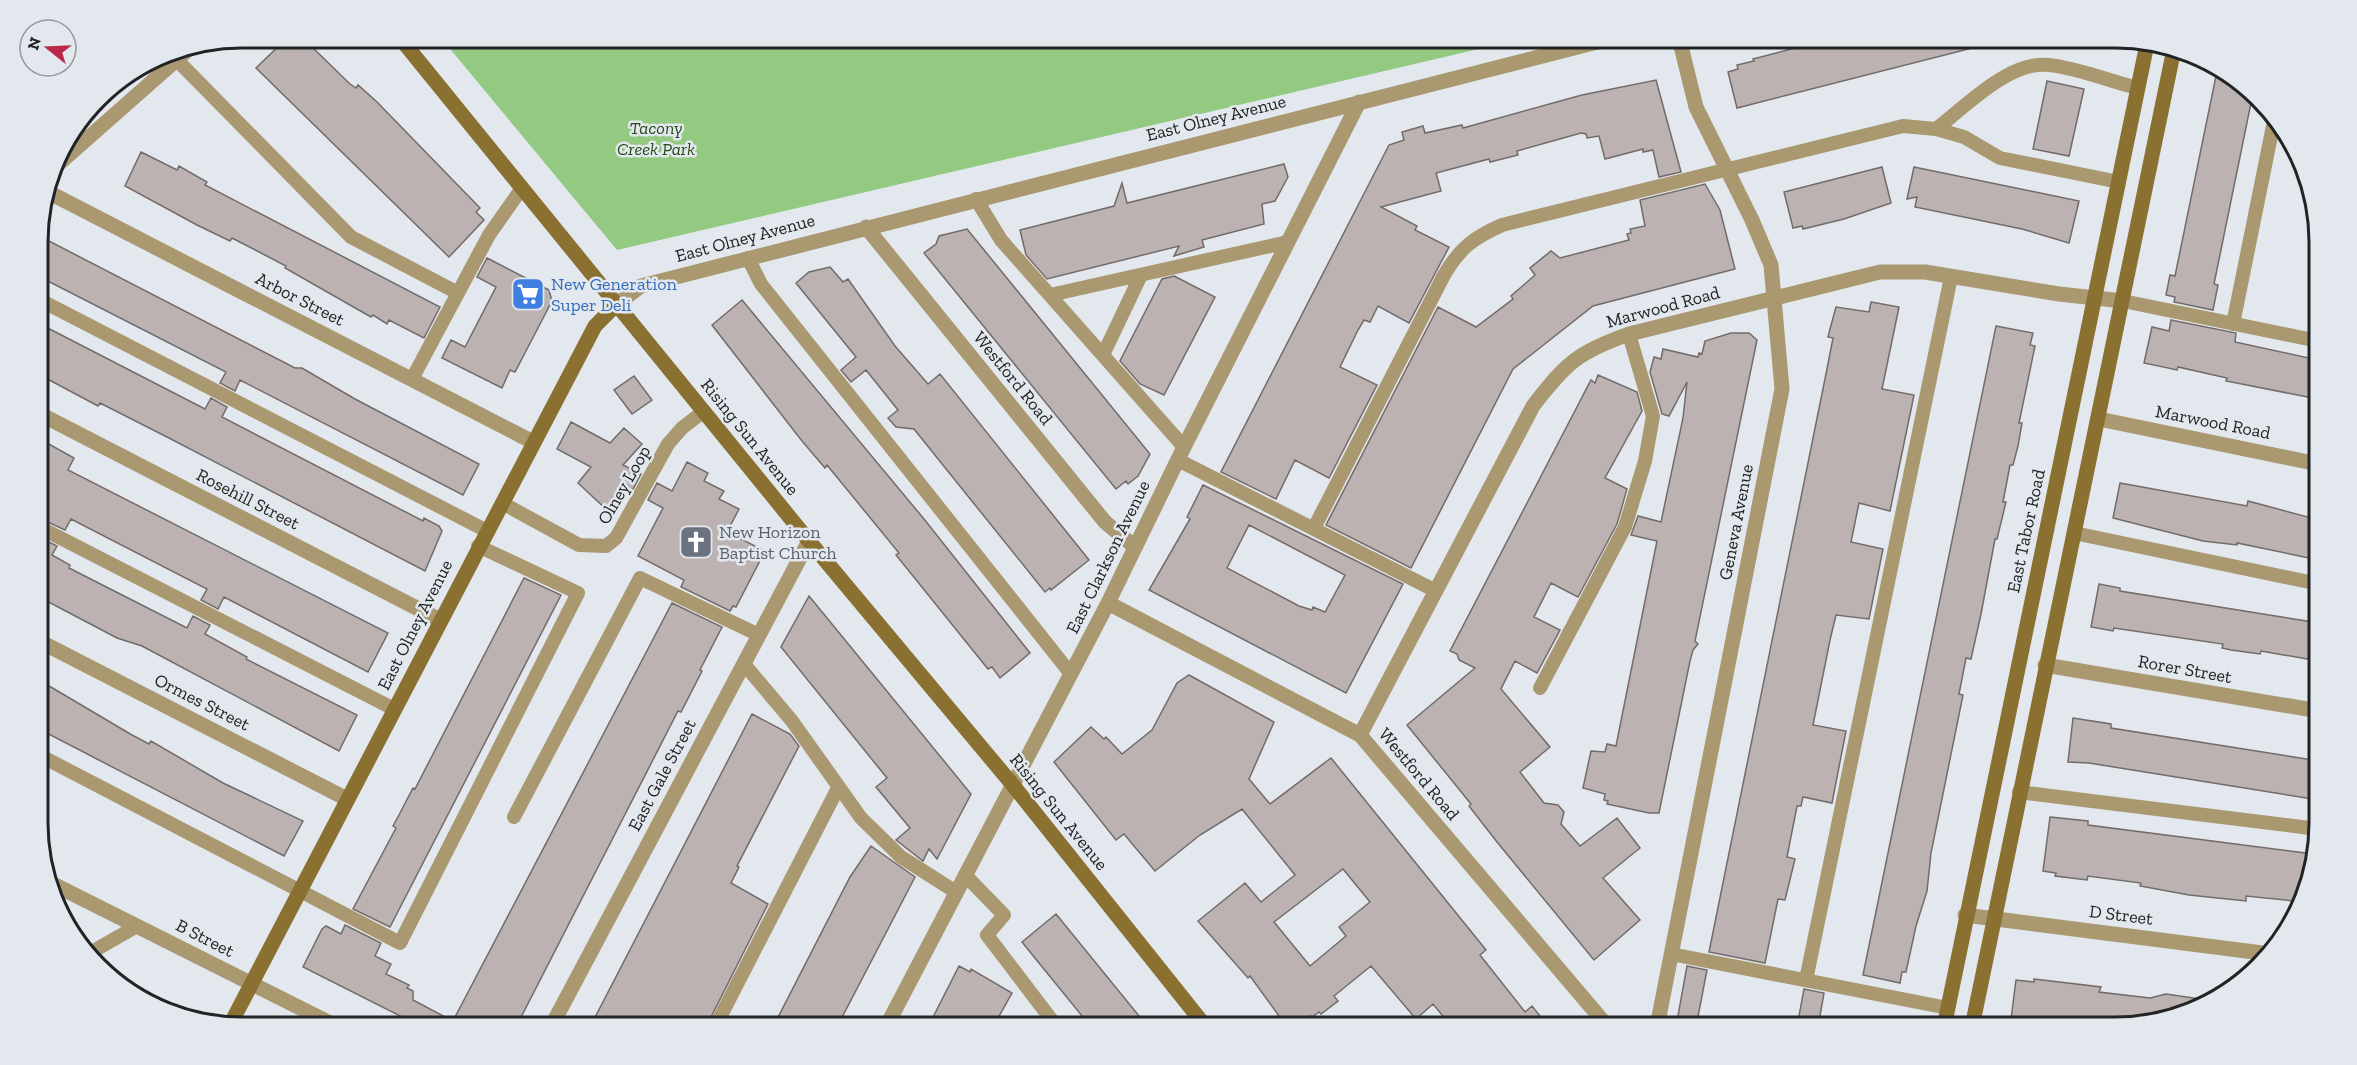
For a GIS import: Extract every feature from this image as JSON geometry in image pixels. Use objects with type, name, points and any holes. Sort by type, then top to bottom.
[{"type":"street","name":"Rising Sun Avenue","points":[[407,48],[809,541],[1012,784],[1198,1017]]},
{"type":"street","name":"East Olney Avenue","points":[[234,1017],[478,546],[595,326],[617,304],[641,286],[1573,48]]},
{"type":"street","name":"Geneva Avenue","points":[[1659,1017],[1782,389],[1776,298],[1771,265],[1752,220],[1696,108],[1681,48]]},
{"type":"street","name":"East Tabor Road","points":[[1946,1017],[1965,915],[2146,51]]},
{"type":"street","points":[[1974,1017],[2172,57]]},
{"type":"street","points":[[70,153],[163,65]]},
{"type":"street","name":"East Clarkson Avenue","points":[[891,1017],[1108,603],[1181,453],[1359,102]]},
{"type":"street","name":"Arbor Street","points":[[54,195],[534,442]]},
{"type":"street","name":"Westford Road","points":[[866,227],[1105,522],[1135,547]]},
{"type":"street","name":"Marwood Road","points":[[1360,735],[1540,397],[1560,370],[1592,347],[1629,334],[1880,272],[1925,272],[2123,301]]},
{"type":"street","name":"Rosehill Street","points":[[48,417],[440,620]]},
{"type":"street","name":"Marwood Road","points":[[2099,419],[2309,462]]},
{"type":"street","name":"East Gale Street","points":[[556,1017],[809,541]]},
{"type":"street","name":"Westford Road","points":[[1108,603],[1360,735],[1600,1017]]},
{"type":"street","name":"Ormes Street","points":[[48,646],[347,799]]},
{"type":"street","name":"Rorer Street","points":[[2045,665],[2309,709]]},
{"type":"street","name":"B Street","points":[[60,887],[316,1017]]},
{"type":"street","name":"D Street","points":[[1965,915],[2259,953]]},
{"type":"lane","points":[[167,63],[351,237],[458,293]]},
{"type":"lane","points":[[1936,129],[2008,74],[2025,66],[2049,64],[2138,88]]},
{"type":"lane","points":[[1314,528],[1455,256],[1476,237],[1502,225],[1903,126],[1936,129],[1964,137],[2000,158],[2119,182]]},
{"type":"lane","points":[[2233,324],[2272,129]]},
{"type":"lane","points":[[412,379],[489,235],[522,188]]},
{"type":"lane","points":[[976,199],[1001,240],[1103,355],[1181,453],[1314,528],[1436,591]]},
{"type":"lane","points":[[1050,295],[1288,242]]},
{"type":"lane","points":[[748,258],[761,284],[1071,674]]},
{"type":"lane","points":[[1103,355],[1141,275]]},
{"type":"lane","points":[[1806,980],[1951,277]]},
{"type":"lane","points":[[2123,301],[2309,339]]},
{"type":"lane","points":[[48,304],[487,531]]},
{"type":"lane","points":[[1540,688],[1625,527],[1645,460],[1653,416],[1629,334]]},
{"type":"lane","name":"Olney Loop","points":[[502,503],[579,545],[606,546],[616,538],[668,444],[682,428],[704,411]]},
{"type":"lane","points":[[48,532],[394,709]]},
{"type":"lane","points":[[2074,533],[2309,582]]},
{"type":"lane","points":[[48,759],[400,943],[578,593],[478,546]]},
{"type":"lane","points":[[514,817],[640,578],[759,635]]},
{"type":"lane","points":[[744,664],[792,721],[861,818],[900,857],[956,892]]},
{"type":"lane","points":[[720,1017],[838,788]]},
{"type":"lane","points":[[2019,792],[2309,828]]},
{"type":"lane","points":[[965,875],[1004,915],[987,935],[1049,1017]]},
{"type":"lane","points":[[96,950],[137,926]]},
{"type":"lane","points":[[1671,954],[1948,1008]]},
{"type":"green space","name":"Tacony Creek Park","points":[[449,48],[1483,48],[617,250]]},
{"type":"building","points":[[277,48],[313,48],[350,84],[356,88],[358,85],[377,102],[480,208],[476,212],[484,220],[449,257],[256,68]]},
{"type":"building","points":[[1795,48],[1972,48],[1737,108],[1728,72],[1738,69],[1737,65],[1754,61],[1753,59]]},
{"type":"building","points":[[2216,77],[2251,104],[2214,284],[2218,285],[2213,310],[2174,302],[2175,297],[2166,295],[2170,275],[2175,276]]},
{"type":"building","points":[[1656,80],[1681,172],[1659,177],[1653,150],[1643,152],[1643,149],[1605,159],[1599,136],[1587,138],[1586,134],[1581,133],[1517,151],[1518,155],[1490,162],[1489,159],[1436,173],[1441,191],[1381,207],[1417,226],[1415,230],[1449,247],[1409,323],[1378,306],[1370,322],[1364,320],[1358,330],[1340,367],[1377,385],[1329,478],[1295,460],[1276,499],[1221,472],[1389,145],[1404,140],[1402,132],[1423,126],[1425,133],[1462,125],[1463,128],[1582,95]]},
{"type":"building","points":[[2047,81],[2084,89],[2069,156],[2033,149]]},
{"type":"building","points":[[141,152],[177,170],[179,166],[207,182],[205,185],[440,307],[424,338],[389,320],[387,324],[373,315],[371,317],[285,268],[286,266],[232,238],[230,241],[197,225],[125,186]]},
{"type":"building","points":[[1284,164],[1288,177],[1275,201],[1262,204],[1264,224],[1202,240],[1204,247],[1174,256],[1179,246],[1047,279],[1026,255],[1020,230],[1114,206],[1122,183],[1127,203]]},
{"type":"building","points":[[1882,167],[1891,203],[1844,219],[1803,229],[1802,226],[1793,228],[1784,192]]},
{"type":"building","points":[[1914,167],[2079,201],[2069,243],[2022,229],[1915,207],[1917,197],[1907,199]]},
{"type":"building","points":[[1705,184],[1720,210],[1735,269],[1593,306],[1513,369],[1411,568],[1326,525],[1438,307],[1476,327],[1513,299],[1511,296],[1535,275],[1530,268],[1551,251],[1560,258],[1629,240],[1627,234],[1631,233],[1630,229],[1645,226],[1640,200]]},
{"type":"building","points":[[967,229],[1150,454],[1138,476],[1128,484],[1126,481],[1116,489],[924,253],[936,244],[939,236]]},
{"type":"building","points":[[48,241],[295,368],[302,368],[355,399],[479,464],[463,495],[240,380],[235,391],[220,383],[226,372],[48,281]]},
{"type":"building","points":[[487,258],[549,290],[552,301],[515,372],[510,370],[502,388],[442,358],[451,340],[465,347],[496,287],[477,277]]},
{"type":"building","points":[[830,267],[843,282],[848,279],[895,346],[928,384],[940,374],[1089,560],[1051,590],[1050,588],[1045,592],[914,429],[896,427],[888,418],[898,410],[866,370],[851,382],[841,370],[856,357],[796,283],[809,272]]},
{"type":"building","points":[[1174,276],[1215,297],[1164,395],[1140,384],[1120,361],[1162,279]]},
{"type":"building","points":[[742,300],[924,519],[1030,653],[1000,678],[992,667],[988,669],[896,555],[899,553],[827,465],[825,468],[802,441],[712,325]]},
{"type":"building","points":[[1871,302],[1899,307],[1882,389],[1914,395],[1890,511],[1859,503],[1851,542],[1883,549],[1869,619],[1836,615],[1830,640],[1813,725],[1846,731],[1832,803],[1803,797],[1801,806],[1797,806],[1787,857],[1795,859],[1785,900],[1778,899],[1765,963],[1709,952],[1833,338],[1828,337],[1836,307],[1869,312]]},
{"type":"building","points":[[2171,320],[2236,333],[2235,342],[2309,358],[2309,397],[2226,381],[2227,378],[2178,367],[2177,370],[2144,363],[2152,327],[2169,331]]},
{"type":"building","points":[[1996,326],[2033,333],[2030,345],[2035,346],[2019,423],[2022,423],[2018,446],[2013,465],[2010,465],[2003,502],[2006,502],[1997,539],[1995,539],[1971,659],[1966,658],[1959,694],[1963,695],[1931,853],[1927,891],[1916,926],[1906,972],[1902,972],[1900,983],[1863,975]]},
{"type":"building","points":[[48,328],[205,409],[211,398],[227,407],[222,417],[423,521],[424,518],[439,526],[442,531],[425,571],[100,403],[98,406],[48,379]]},
{"type":"building","points":[[1731,333],[1749,333],[1757,340],[1695,641],[1698,644],[1693,650],[1690,661],[1659,813],[1607,804],[1608,801],[1604,800],[1605,794],[1583,788],[1591,751],[1605,752],[1607,744],[1616,746],[1657,541],[1631,535],[1638,516],[1661,522],[1683,418],[1687,382],[1669,416],[1662,414],[1650,372],[1654,357],[1661,359],[1663,349],[1698,357],[1699,353],[1702,354],[1705,341]]},
{"type":"building","points":[[1598,375],[1637,392],[1642,411],[1605,478],[1627,489],[1617,524],[1578,597],[1551,583],[1534,617],[1560,630],[1537,673],[1515,661],[1501,689],[1550,747],[1520,772],[1544,803],[1558,805],[1564,812],[1561,824],[1580,846],[1617,818],[1640,848],[1603,878],[1640,920],[1594,960],[1497,842],[1469,806],[1471,804],[1407,725],[1475,668],[1459,660],[1457,654],[1450,651],[1591,380],[1595,383]]},
{"type":"building","points":[[634,376],[652,400],[632,414],[614,390]]},
{"type":"building","points":[[571,422],[610,443],[624,428],[642,444],[623,465],[641,474],[632,491],[621,486],[608,511],[578,483],[591,467],[557,449]]},
{"type":"building","points":[[48,444],[74,458],[68,470],[388,633],[368,672],[224,597],[218,609],[201,600],[207,589],[71,519],[65,530],[48,522]]},
{"type":"building","name":"New Horizon Baptist Church","points":[[687,462],[708,473],[704,481],[724,491],[719,499],[739,509],[727,532],[765,551],[736,607],[733,606],[730,611],[681,587],[684,580],[638,556],[663,508],[648,500],[657,483],[672,491]]},
{"type":"building","points":[[2120,483],[2247,506],[2248,501],[2309,517],[2309,558],[2237,543],[2237,545],[2203,541],[2113,518]]},
{"type":"building","points":[[1203,485],[1403,584],[1346,693],[1149,590],[1190,519],[1187,517]],"holes":[[[1249,525],[1345,575],[1325,612],[1313,607],[1312,610],[1299,606],[1227,568]]]},
{"type":"building","points":[[48,542],[57,546],[52,555],[70,565],[69,568],[187,628],[193,616],[210,625],[205,634],[247,657],[246,659],[357,715],[339,751],[142,646],[117,638],[48,602]]},
{"type":"building","points":[[524,578],[561,595],[390,927],[353,909],[396,828],[393,826],[413,788],[415,789]]},
{"type":"building","points":[[2099,584],[2120,588],[2120,591],[2309,621],[2309,659],[2261,651],[2260,654],[2231,650],[2222,648],[2223,644],[2114,628],[2113,631],[2091,627]]},
{"type":"building","points":[[809,596],[971,794],[937,859],[929,849],[923,861],[896,840],[910,828],[876,787],[887,778],[781,647]]},
{"type":"building","points":[[672,603],[722,627],[681,712],[678,711],[521,1017],[455,1017]]},
{"type":"building","points":[[1189,675],[1274,722],[1249,779],[1270,804],[1331,758],[1486,950],[1480,955],[1525,1012],[1532,1006],[1541,1017],[1444,1017],[1433,1004],[1418,1017],[1414,1017],[1371,966],[1334,996],[1338,1001],[1321,1014],[1319,1012],[1312,1017],[1280,1017],[1250,976],[1248,978],[1198,921],[1245,883],[1261,902],[1295,875],[1242,809],[1200,835],[1155,871],[1124,834],[1116,840],[1054,762],[1091,727],[1104,739],[1106,737],[1122,754],[1152,730],[1177,683]],"holes":[[[1343,869],[1370,902],[1339,927],[1346,936],[1310,966],[1274,922]]]},
{"type":"building","points":[[48,685],[132,735],[149,744],[151,741],[223,783],[303,821],[284,856],[48,734]]},
{"type":"building","points":[[752,714],[790,734],[799,746],[737,866],[739,867],[731,883],[768,904],[711,1017],[595,1017]]},
{"type":"building","points":[[2073,718],[2111,724],[2111,728],[2309,759],[2309,798],[2089,763],[2068,762]]},
{"type":"building","points":[[2050,817],[2088,821],[2088,825],[2306,853],[2299,885],[2292,901],[2246,896],[2246,901],[2189,895],[2140,886],[2141,883],[2088,876],[2087,880],[2055,876],[2056,873],[2043,871]]},
{"type":"building","points":[[871,846],[915,877],[842,1017],[778,1017],[850,877]]},
{"type":"building","points":[[1056,914],[1140,1017],[1083,1017],[1022,942]]},
{"type":"building","points":[[345,925],[381,943],[375,956],[391,964],[386,974],[409,985],[407,988],[413,991],[413,1000],[445,1017],[402,1017],[303,967],[322,929],[326,926],[341,934]]},
{"type":"building","points":[[959,966],[970,972],[971,969],[1012,993],[999,1017],[933,1017]]},
{"type":"building","points":[[1687,966],[1707,970],[1698,1017],[1678,1017]]},
{"type":"building","points":[[2034,979],[2101,987],[2099,992],[2150,998],[2166,994],[2197,999],[2177,1007],[2128,1017],[2011,1017],[2016,980],[2034,982]]},
{"type":"building","points":[[1804,989],[1824,993],[1820,1017],[1799,1017]]},
{"type":"place","name":"New Generation Super Deli","points":[[528,294]]},
{"type":"place","name":"New Horizon Baptist Church","points":[[696,542]]}]
